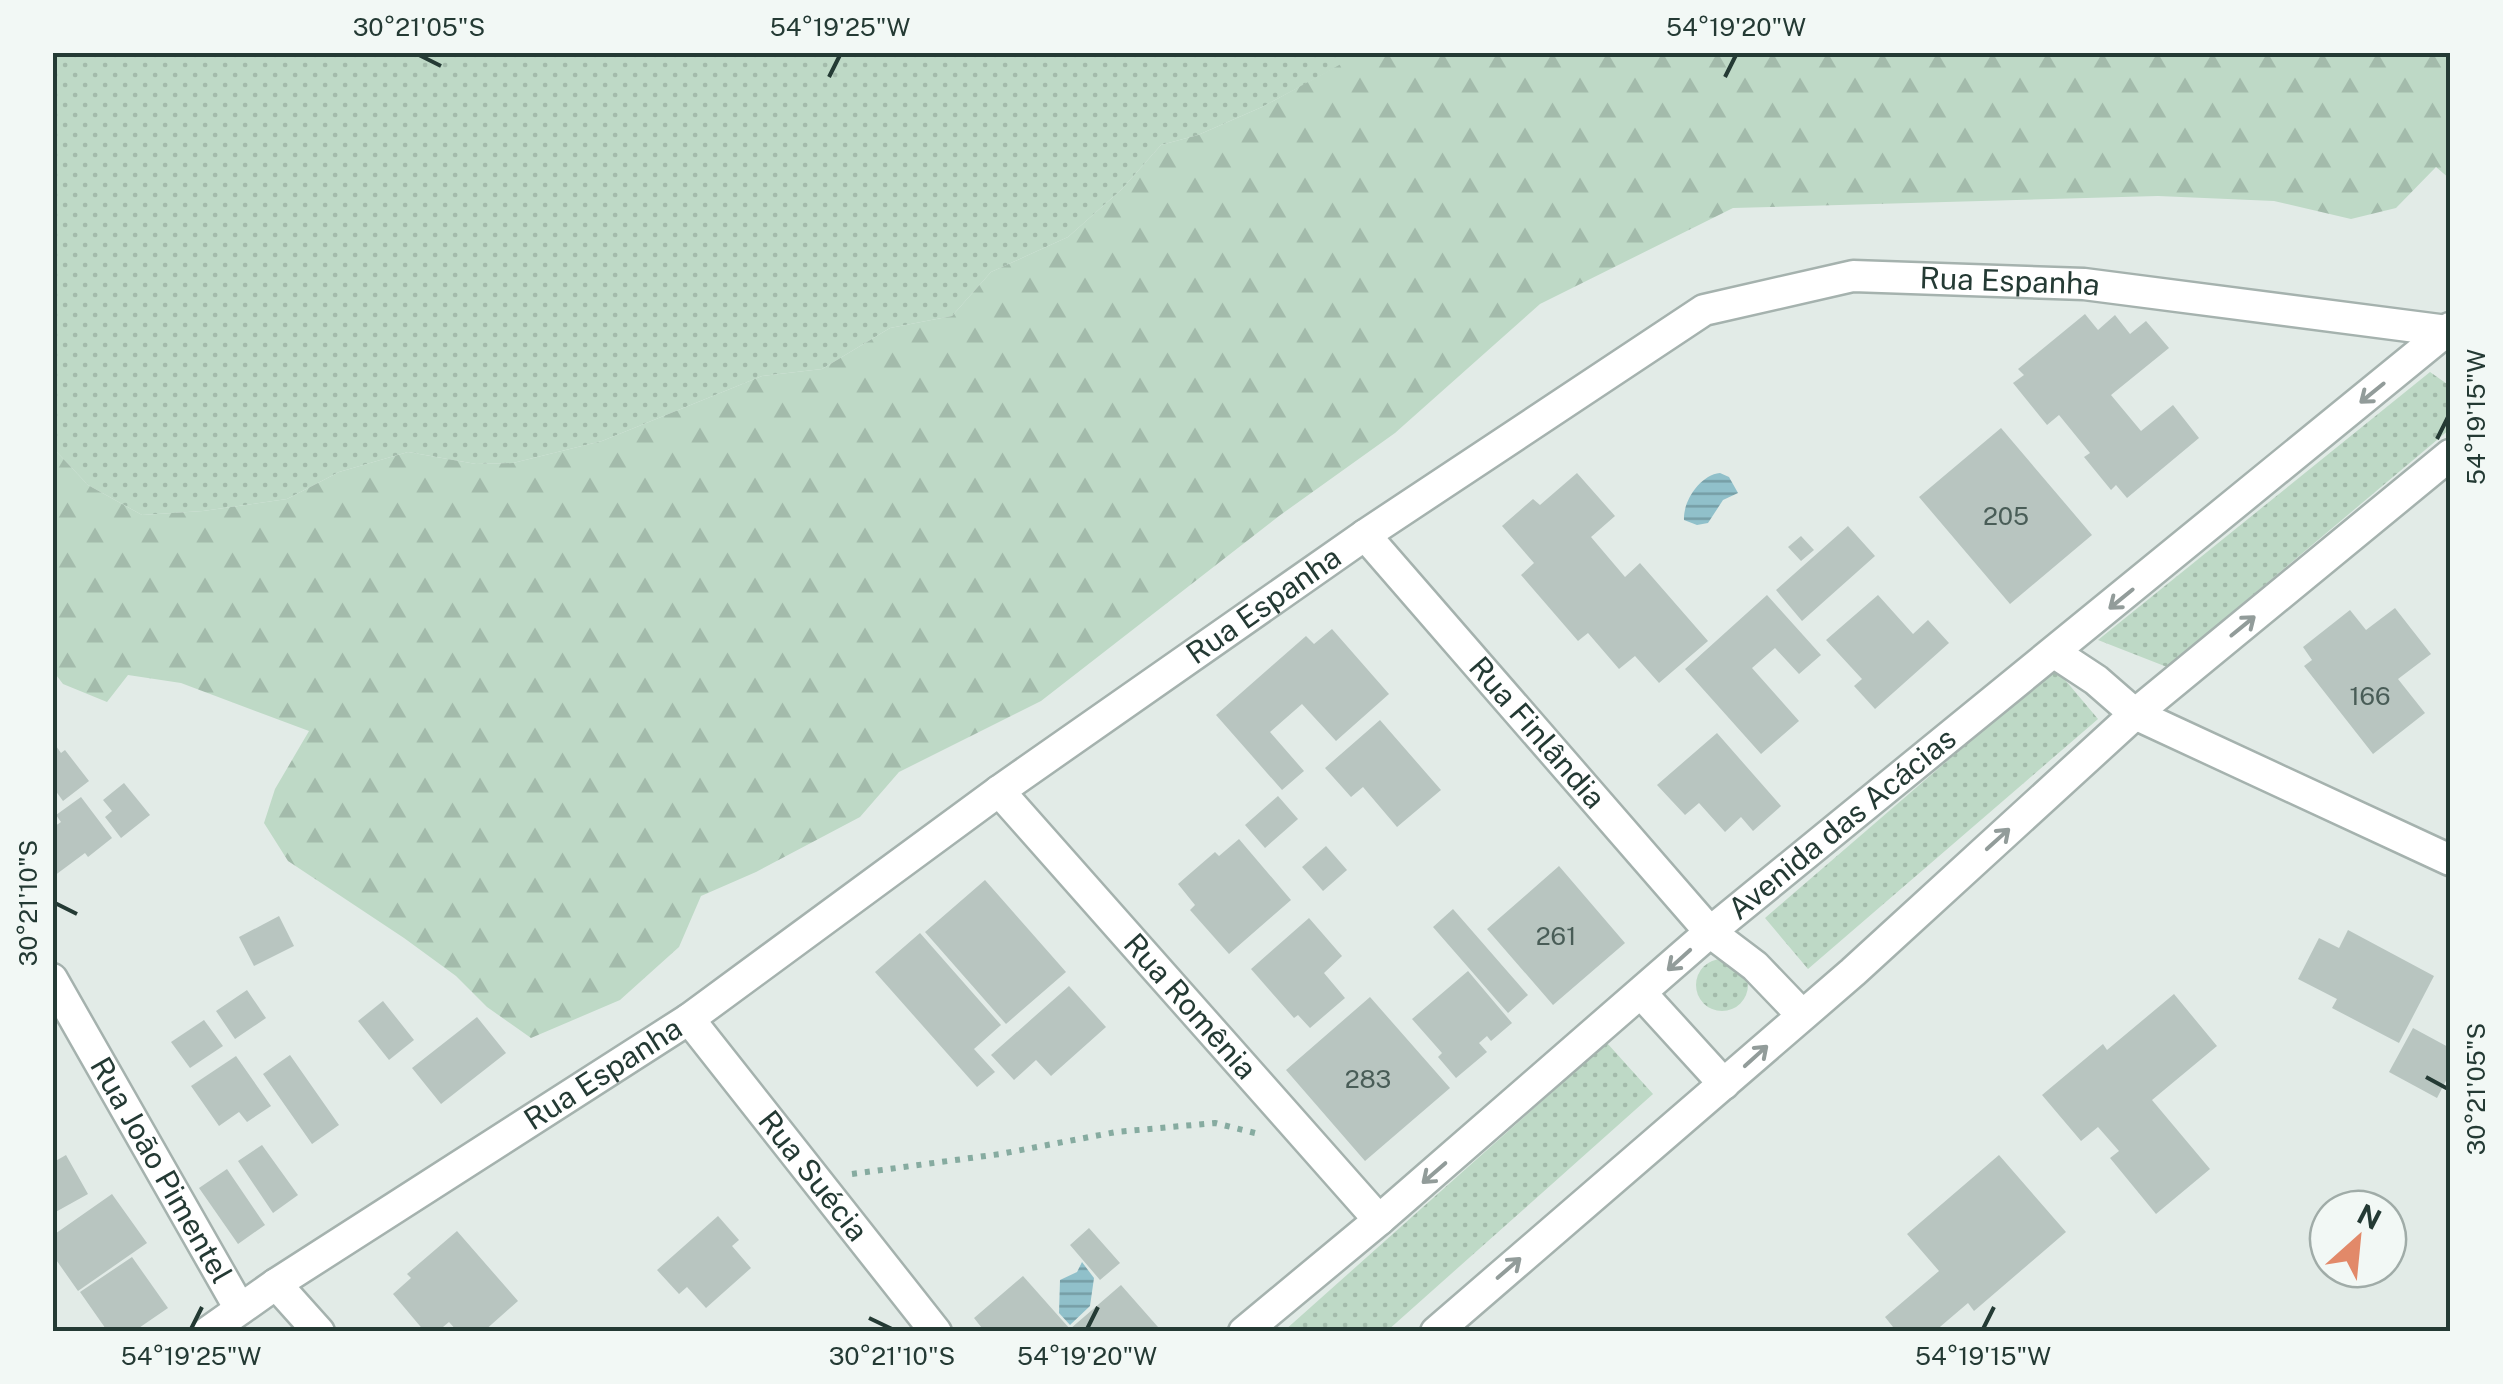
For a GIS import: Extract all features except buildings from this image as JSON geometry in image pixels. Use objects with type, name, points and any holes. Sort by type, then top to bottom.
[{"type":"street","name":"Rua Espanha","points":[[208,1332],[276,1284],[690,1019],[999,791],[1365,535],[1704,310],[1853,276],[2084,284],[2449,331]]},
{"type":"street","name":"Avenida das Acácias","points":[[1244,1332],[1710,932],[2449,331]]},
{"type":"street","points":[[1436,1332],[1853,972],[2135,714],[2450,455]]},
{"type":"street","name":"Rua Finlândia","points":[[1365,535],[1710,932],[1755,966],[1802,1014]]},
{"type":"street","points":[[2055,653],[2096,680],[2135,714],[2450,860]]},
{"type":"street","name":"Rua Romênia","points":[[999,791],[1379,1220]]},
{"type":"street","name":"Rua João Pimentel","points":[[52,980],[240,1310]]},
{"type":"street","points":[[1642,993],[1724,1084]]},
{"type":"street","name":"Rua Suécia","points":[[690,1019],[936,1332]]},
{"type":"street","points":[[276,1284],[319,1332]]},
{"type":"path","points":[[842,1175],[1000,1154],[1116,1132],[1216,1123],[1318,1150]]},
{"type":"green space","points":[[1363,52],[2450,53],[2450,179],[2436,167],[2396,208],[2351,219],[2274,201],[2158,196],[1733,208],[1540,304],[1395,433],[1279,516],[1041,701],[899,772],[860,817],[701,896],[679,947],[620,1000],[531,1038],[404,938],[288,861],[264,823],[275,789],[309,731],[181,683],[128,675],[107,702],[63,684],[53,671],[53,448],[88,485],[142,515],[287,499],[339,472],[408,452],[476,464],[513,463],[602,441],[762,376],[822,369],[890,328],[952,316],[991,272],[1068,237],[1121,190],[1161,145],[1198,135],[1262,107]]},
{"type":"green space","points":[[53,53],[1363,53],[1262,107],[1198,135],[1161,145],[1121,190],[1068,237],[991,272],[952,316],[890,328],[822,369],[762,376],[602,441],[513,463],[476,464],[408,452],[339,472],[287,499],[142,515],[88,485],[53,448]]},
{"type":"green space","points":[[2430,372],[2450,386],[2450,429],[2167,667],[2098,640]]},
{"type":"green space","points":[[2055,668],[2098,719],[1808,969],[1765,918]]},
{"type":"green space","points":[[1722,959],[1740,967],[1748,985],[1740,1003],[1722,1011],[1704,1003],[1696,985],[1704,967]]},
{"type":"green space","points":[[1607,1043],[1653,1094],[1387,1331],[1284,1331]]},
{"type":"water","points":[[1720,473],[1729,477],[1738,493],[1723,500],[1708,523],[1697,525],[1684,520],[1694,490]]},
{"type":"water","points":[[1082,1262],[1094,1278],[1090,1306],[1070,1325],[1059,1313],[1060,1280],[1077,1272]]}]
